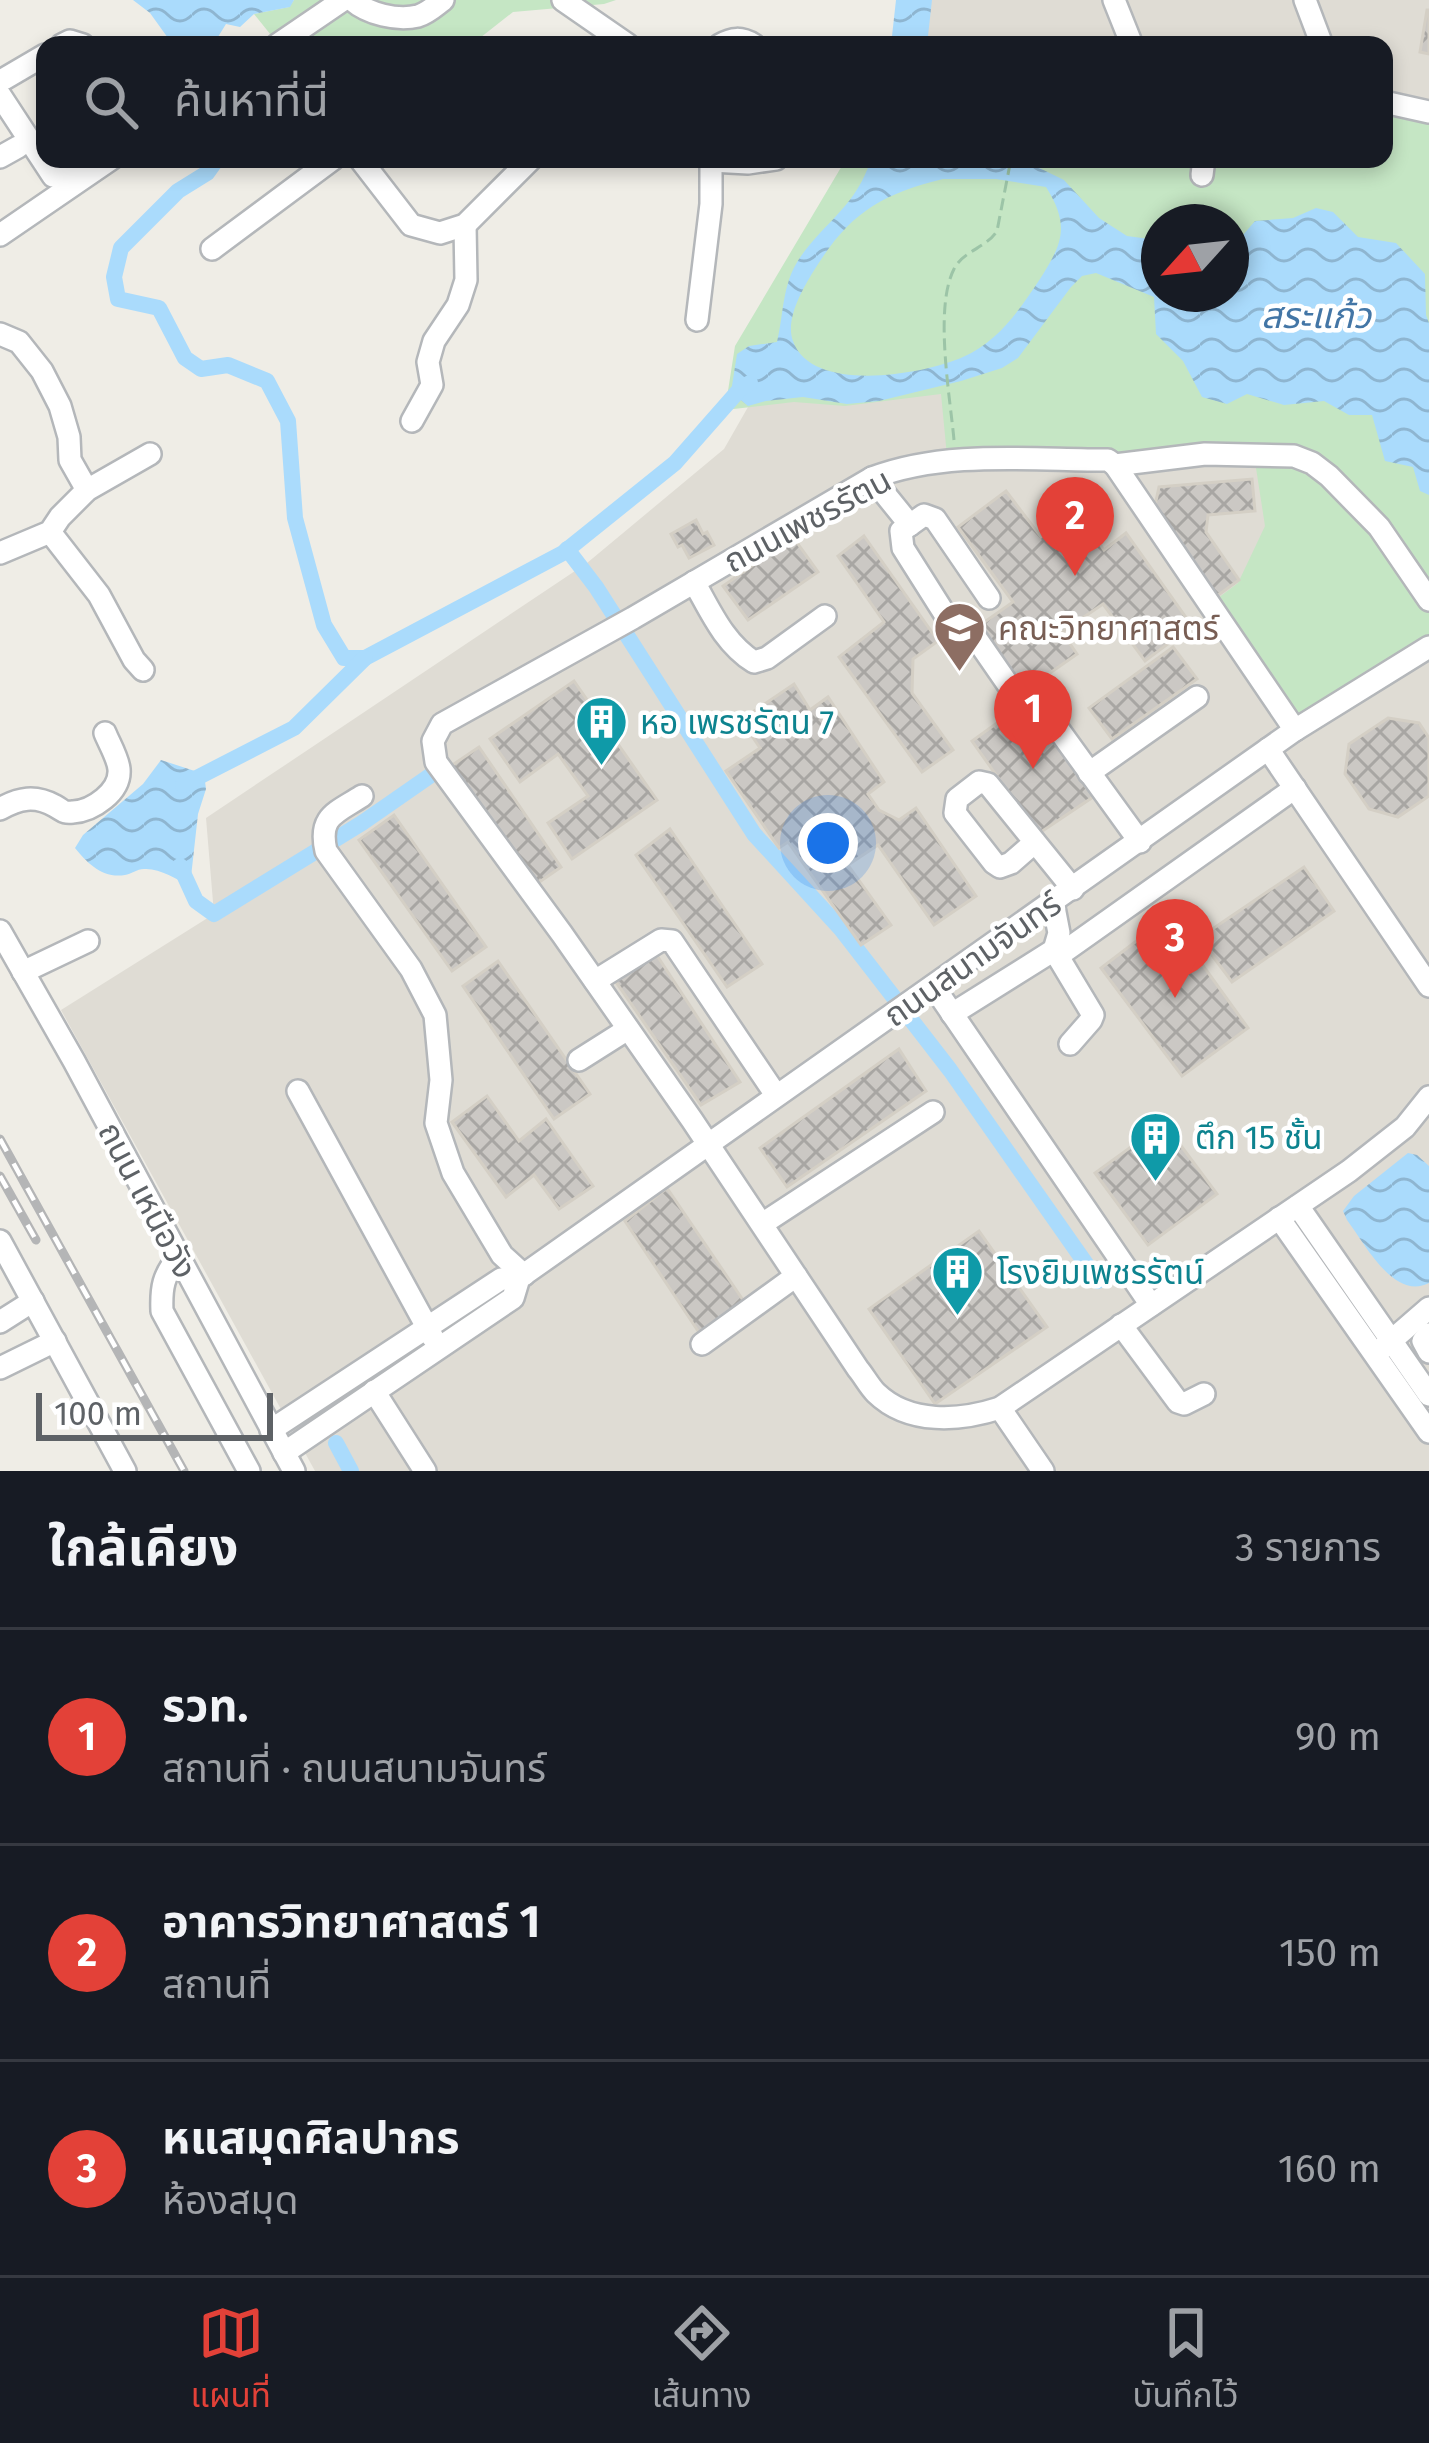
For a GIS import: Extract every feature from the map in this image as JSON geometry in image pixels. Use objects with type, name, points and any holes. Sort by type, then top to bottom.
[{"type":"street","points":[[290,36],[343,0]]},
{"type":"street","points":[[352,0],[381,14],[414,17],[443,0]]},
{"type":"street","points":[[562,0],[615,36]]},
{"type":"street","points":[[1114,0],[1128,36]]},
{"type":"street","points":[[1305,0],[1319,36]]},
{"type":"street","points":[[36,62],[2,87],[36,146]]},
{"type":"street","points":[[1393,104],[1429,112]]},
{"type":"street","points":[[0,236],[98,168]]},
{"type":"street","points":[[212,249],[321,168]]},
{"type":"street","points":[[366,168],[411,225],[440,232],[465,225],[522,168]]},
{"type":"street","points":[[697,320],[711,168]]},
{"type":"street","points":[[412,421],[432,385],[428,362],[434,341],[458,305],[466,280],[465,225]]},
{"type":"street","points":[[0,334],[19,342],[42,370],[61,406],[70,460],[87,490]]},
{"type":"street","points":[[0,552],[50,532],[87,490],[150,454]]},
{"type":"street","name":"ถนนเพชรรัตน","points":[[1000,1408],[951,1419],[923,1416],[898,1408],[876,1393],[709,1144],[436,762],[433,741],[442,724],[872,478],[956,460],[1108,460],[1115,465],[1205,454],[1294,456],[1329,476],[1379,527],[1429,600]]},
{"type":"street","points":[[1115,465],[1295,730]]},
{"type":"street","points":[[872,478],[910,525]]},
{"type":"street","points":[[988,598],[935,519],[924,514],[902,531],[903,548],[946,616],[957,627],[971,631],[1016,696],[1032,693],[1140,842]]},
{"type":"street","points":[[50,532],[99,595],[143,670]]},
{"type":"street","points":[[694,582],[724,635],[754,662],[825,616]]},
{"type":"street","name":"ถนนสนามจันทร์","points":[[289,1462],[501,1279],[522,1277],[1295,730],[1429,647]]},
{"type":"street","points":[[1089,773],[1197,697]]},
{"type":"street","points":[[0,808],[35,798],[67,813],[87,809],[105,798],[120,770],[105,733]]},
{"type":"street","points":[[1268,749],[1429,986]]},
{"type":"street","points":[[952,1014],[1011,974],[1056,953],[1295,788]]},
{"type":"street","points":[[362,796],[328,817],[322,834],[326,851],[411,969],[435,1016],[440,1079],[436,1124],[453,1173],[502,1255],[522,1277]]},
{"type":"street","points":[[1035,842],[1073,889]]},
{"type":"street","points":[[1053,902],[1059,933],[1056,953],[1093,1015],[1070,1044]]},
{"type":"street","name":"ถนน เหนือวัง","points":[[0,931],[289,1462]]},
{"type":"street","points":[[595,981],[661,940],[672,941],[776,1095]]},
{"type":"street","points":[[23,972],[88,941]]},
{"type":"street","points":[[934,987],[1151,1305]]},
{"type":"street","points":[[579,1060],[628,1029]]},
{"type":"street","points":[[298,1091],[433,1338]]},
{"type":"street","points":[[1043,1471],[1000,1408],[1376,1151],[1405,1127],[1429,1097]]},
{"type":"street","points":[[762,1224],[933,1112]]},
{"type":"street","points":[[1289,1212],[1384,1348],[1429,1432]]},
{"type":"street","points":[[0,1241],[125,1471]]},
{"type":"street","points":[[179,1258],[161,1287],[162,1311],[249,1471]]},
{"type":"street","points":[[702,1344],[796,1276]]},
{"type":"street","points":[[0,1322],[33,1301]]},
{"type":"street","points":[[1384,1348],[1429,1308]]},
{"type":"street","points":[[1121,1325],[1178,1402],[1184,1404],[1204,1394]]},
{"type":"street","points":[[1429,1334],[1423,1341],[1429,1352]]},
{"type":"street","name":"ถนนสนามจันทร์","points":[[271,1430],[433,1338]]},
{"type":"street","points":[[0,1368],[55,1342]]},
{"type":"street","points":[[1384,1348],[1429,1394]]},
{"type":"street","points":[[374,1390],[425,1471]]},
{"type":"path","points":[[956,460],[945,304],[952,273],[961,260],[997,231],[1009,168]]},
{"type":"shaded area","points":[[918,0],[1429,0],[1429,1471],[315,1471],[61,1010],[214,914],[206,818],[587,563],[724,449],[885,168],[1393,168],[1393,36],[917,36]]},
{"type":"green space","points":[[294,0],[616,0],[513,12],[482,36],[272,36],[254,14],[289,7]]},
{"type":"green space","points":[[1393,105],[1429,113],[1429,646],[1296,720],[1210,604],[1238,583],[1265,526],[1254,455],[947,456],[941,394],[845,406],[794,402],[725,410],[735,346],[841,168],[1393,168]]},
{"type":"water","points":[[133,0],[294,0],[290,7],[254,14],[240,27],[226,24],[219,36],[167,36]]},
{"type":"water","points":[[896,0],[932,0],[928,36],[892,36]]},
{"type":"water","name":"สระแก้ว","points":[[868,168],[1039,168],[1064,180],[1099,218],[1127,236],[1141,238],[1141,292],[1096,273],[1082,276],[1018,358],[961,381],[879,401],[847,404],[803,397],[748,406],[731,392],[737,354],[749,346],[777,342],[793,269],[848,202]],"holes":[[[943,179],[996,179],[1046,187],[1054,200],[1061,234],[1048,266],[1007,324],[976,351],[923,369],[871,376],[822,369],[804,358],[793,341],[796,305],[826,252],[852,222],[883,200]]]},
{"type":"water","name":"สระแก้ว","points":[[1316,208],[1333,212],[1358,237],[1396,243],[1425,274],[1429,495],[1420,491],[1413,467],[1385,461],[1372,415],[1349,415],[1324,401],[1284,405],[1247,394],[1227,404],[1202,397],[1183,361],[1156,334],[1155,312],[1249,312],[1249,228],[1255,221],[1293,218]]},
{"type":"water","points":[[161,760],[204,774],[206,789],[198,814],[190,886],[150,869],[110,875],[75,848],[83,835],[143,784]]},
{"type":"water","points":[[1408,1153],[1429,1166],[1429,1283],[1416,1286],[1404,1284],[1382,1267],[1343,1211],[1354,1196]]},
{"type":"building","points":[[1429,10],[1429,54],[1420,52]]},
{"type":"building","points":[[1252,479],[1255,511],[1208,515],[1206,532],[1239,580],[1210,601],[1153,515],[1159,487]]},
{"type":"building","points":[[1006,491],[1041,537],[1077,511],[1104,550],[1126,533],[1192,626],[1145,661],[1103,604],[1062,632],[1077,654],[1023,692],[979,626],[1013,602],[958,527]]},
{"type":"building","points":[[696,520],[714,545],[689,558],[671,534]]},
{"type":"building","points":[[864,536],[938,641],[913,659],[912,693],[953,750],[922,772],[839,657],[884,622],[838,556]]},
{"type":"building","points":[[793,537],[818,572],[748,620],[723,586]]},
{"type":"building","points":[[1173,647],[1197,679],[1112,739],[1089,708]]},
{"type":"building","name":"หอ เพรชรัตน 7","points":[[574,681],[657,800],[572,859],[548,823],[588,796],[558,754],[520,782],[490,739]]},
{"type":"building","points":[[794,684],[810,710],[828,697],[884,782],[868,794],[879,810],[899,820],[916,808],[976,896],[934,925],[878,845],[848,865],[891,925],[861,945],[788,842],[779,848],[726,771],[760,748],[741,720]]},
{"type":"building","points":[[1026,702],[1093,797],[1038,834],[972,741]]},
{"type":"building","points":[[1388,718],[1419,723],[1429,738],[1429,796],[1398,817],[1369,809],[1345,774],[1349,744]]},
{"type":"building","points":[[479,747],[561,867],[525,892],[445,770]]},
{"type":"building","points":[[394,815],[486,947],[452,971],[359,840]]},
{"type":"building","points":[[670,829],[762,964],[727,987],[636,855]]},
{"type":"building","points":[[1304,867],[1334,911],[1232,982],[1199,938]]},
{"type":"building","points":[[1168,917],[1248,1028],[1182,1076],[1101,968]]},
{"type":"building","points":[[654,951],[740,1082],[701,1105],[614,979]]},
{"type":"building","points":[[498,961],[590,1094],[554,1119],[463,986]]},
{"type":"building","points":[[899,1049],[926,1091],[787,1187],[760,1148]]},
{"type":"building","points":[[487,1096],[519,1141],[546,1119],[593,1186],[559,1209],[534,1175],[506,1197],[452,1122]]},
{"type":"building","name":"ตึก 15 ชั้น","points":[[1164,1123],[1217,1194],[1148,1245],[1095,1173]]},
{"type":"building","points":[[667,1188],[745,1303],[700,1334],[625,1221]]},
{"type":"building","name":"โรงยิมเพชรรัตน์","points":[[979,1231],[1047,1327],[935,1404],[869,1309]]},
{"type":"waterway","points":[[211,168],[178,191],[121,248],[114,277],[118,299],[159,308],[185,358],[201,369],[228,365],[267,381],[288,421],[295,518],[324,625],[344,658],[365,658],[563,553],[675,463],[750,383]]},
{"type":"waterway","points":[[567,549],[754,834],[841,929],[950,1070],[1098,1281]]},
{"type":"waterway","points":[[183,785],[294,728],[365,658]]},
{"type":"waterway","points":[[180,866],[196,901],[214,914],[434,773]]},
{"type":"waterway","points":[[336,1443],[351,1471]]},
{"type":"railway","points":[[0,1139],[184,1471]]},
{"type":"railway","points":[[0,1176],[36,1240]]},
{"type":"place","name":"อาคารวิทยาศาสตร์ 1","points":[[1075,576]]},
{"type":"place","name":"คณะวิทยาศาสตร์","points":[[959,674]]},
{"type":"place","name":"หอ เพรชรัตน 7","points":[[601,768]]},
{"type":"place","name":"รวท.","points":[[1033,769]]},
{"type":"place","name":"หแสมุดศิลปากร","points":[[1175,998]]},
{"type":"place","name":"ตึก 15 ชั้น","points":[[1156,1183]]},
{"type":"place","name":"โรงยิมเพชรรัตน์","points":[[958,1318]]}]
